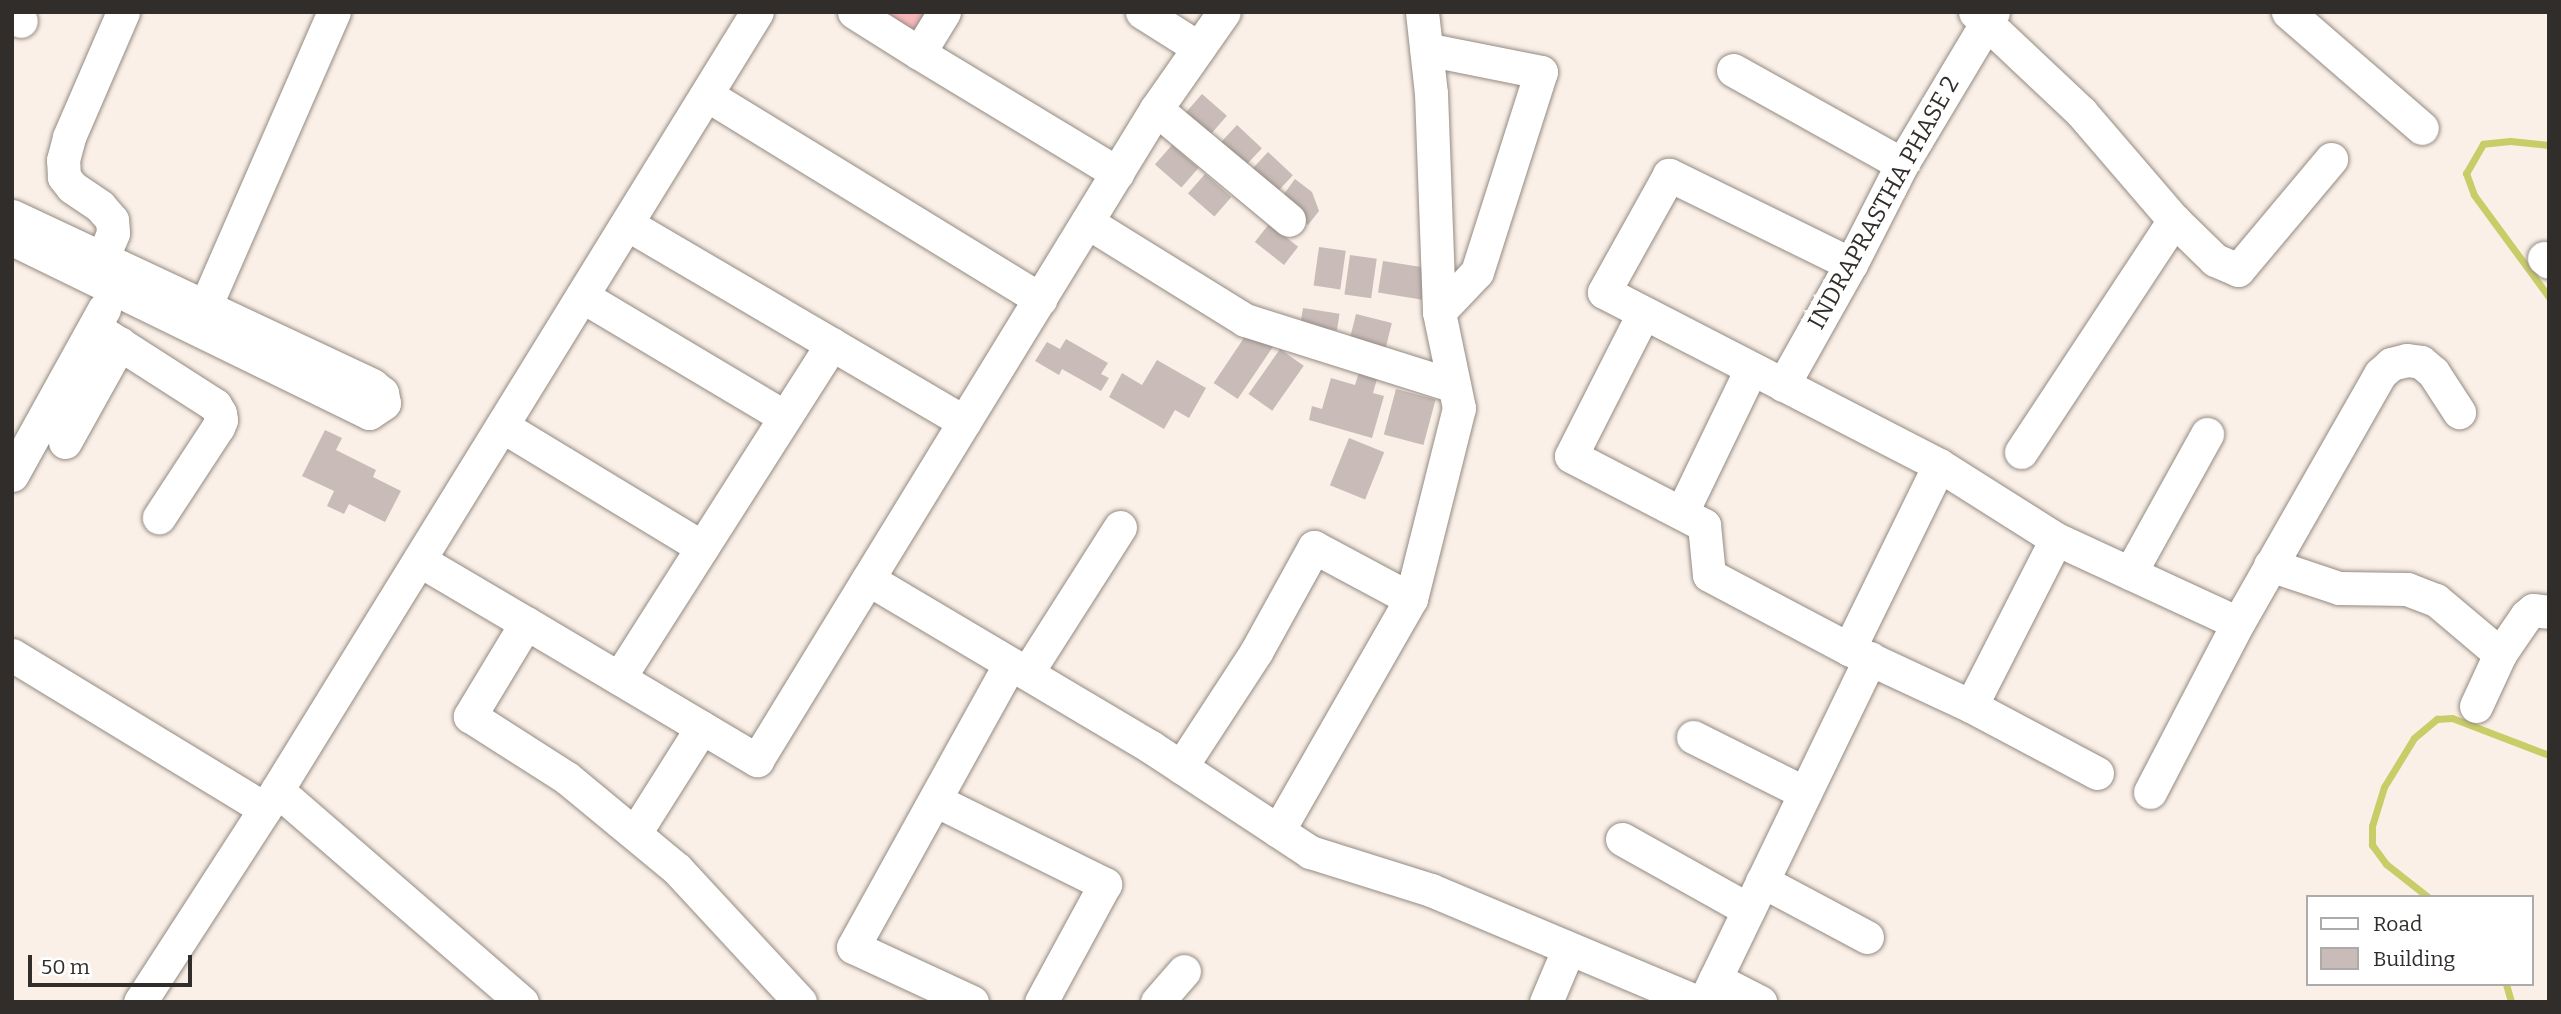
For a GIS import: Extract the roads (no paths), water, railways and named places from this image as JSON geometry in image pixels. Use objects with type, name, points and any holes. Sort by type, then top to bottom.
[{"type":"street","points":[[65,442],[108,336],[108,274],[113,233],[111,220],[100,206],[72,187],[64,177],[63,160],[69,137],[123,12]]},
{"type":"street","points":[[205,307],[334,12]]},
{"type":"street","points":[[140,1002],[271,800],[757,12]]},
{"type":"street","points":[[854,12],[1117,173]]},
{"type":"street","points":[[919,53],[944,12]]},
{"type":"street","points":[[1142,12],[1199,48]]},
{"type":"street","points":[[419,560],[757,760],[1156,109],[1224,12]]},
{"type":"street","points":[[1278,831],[1410,599],[1459,408],[1439,312],[1431,93],[1422,12]]},
{"type":"street","points":[[2288,12],[2423,128]]},
{"type":"street","points":[[1984,15],[2081,112],[2174,220],[2215,260],[2238,270],[2331,159]]},
{"type":"street","name":"INDRAPRASTHA PHASE 2","points":[[1783,386],[1984,15]]},
{"type":"street","points":[[1426,49],[1541,72],[1477,272],[1439,312]]},
{"type":"street","points":[[1733,70],[1902,164]]},
{"type":"street","points":[[707,95],[1040,299]]},
{"type":"street","points":[[1156,109],[1289,219]]},
{"type":"street","points":[[1851,264],[1669,175],[1604,292],[1939,465],[2056,539],[2238,623]]},
{"type":"street","points":[[12,216],[108,274],[369,413],[384,403],[382,393],[372,385],[205,307],[108,274],[12,239]]},
{"type":"street","points":[[2021,452],[2174,220]]},
{"type":"street","points":[[1087,222],[1245,320],[1454,386]]},
{"type":"street","points":[[627,224],[964,422]]},
{"type":"street","points":[[582,296],[785,417]]},
{"type":"street","points":[[1643,314],[1571,456],[1704,525],[1709,575],[1860,654],[1971,706],[2097,773]]},
{"type":"street","points":[[12,475],[108,336]]},
{"type":"street","points":[[108,336],[215,405],[222,420],[159,517]]},
{"type":"street","points":[[619,678],[832,344]]},
{"type":"street","points":[[2150,792],[2238,623],[2380,374],[2391,364],[2407,360],[2421,362],[2433,372],[2459,412]]},
{"type":"street","points":[[1682,512],[1751,369]]},
{"type":"street","points":[[502,426],[702,547]]},
{"type":"street","points":[[2130,573],[2207,434]]},
{"type":"street","points":[[1705,994],[1805,793],[1939,465]]},
{"type":"street","points":[[972,1002],[853,947],[935,800],[1019,668],[1120,527]]},
{"type":"street","points":[[1971,706],[2056,539]]},
{"type":"street","points":[[1181,767],[1256,652],[1314,547],[1410,599]]},
{"type":"street","points":[[2270,565],[2339,588],[2407,589],[2436,600],[2500,654]]},
{"type":"street","points":[[868,579],[1181,767],[1310,852],[1431,890],[1569,950],[1705,994],[1760,1002]]},
{"type":"street","points":[[2476,706],[2500,654],[2533,610],[2549,612]]},
{"type":"street","points":[[526,623],[470,716],[567,778],[677,869],[800,1002]]},
{"type":"street","points":[[12,655],[271,800],[522,1002]]},
{"type":"street","points":[[635,833],[702,727]]},
{"type":"street","points":[[1693,737],[1805,793]]},
{"type":"street","points":[[935,800],[1105,884],[1041,1002]]},
{"type":"street","points":[[1622,839],[1755,896],[1867,937]]},
{"type":"street","points":[[1546,1002],[1569,950]]},
{"type":"street","points":[[1157,1002],[1184,971]]},
{"type":"waterway","points":[[2549,145],[2510,141],[2483,144],[2466,173],[2474,195],[2549,297]]},
{"type":"waterway","points":[[2425,895],[2386,864],[2372,845],[2372,826],[2384,787],[2414,738],[2437,719],[2452,718],[2549,755]]},
{"type":"waterway","points":[[2507,986],[2511,1002]]}]
